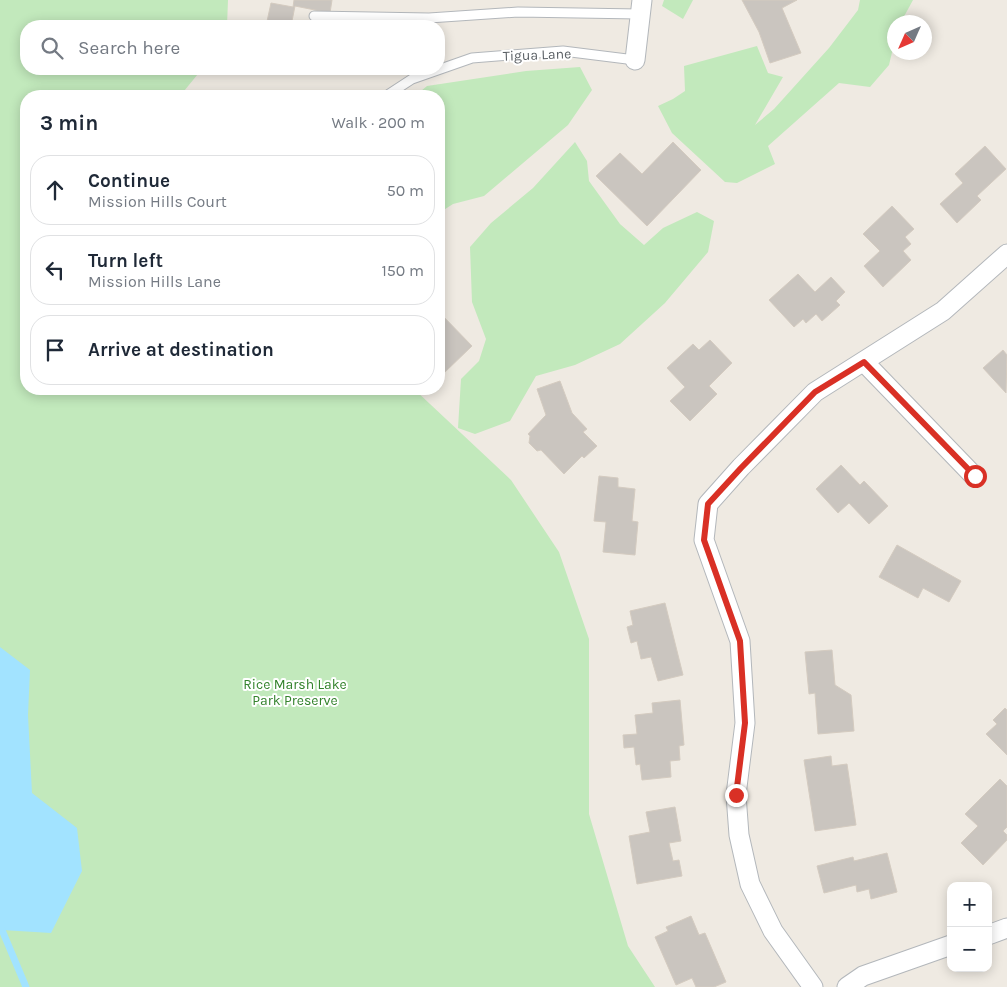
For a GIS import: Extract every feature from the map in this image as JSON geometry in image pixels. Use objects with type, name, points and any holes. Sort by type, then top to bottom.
[{"type":"street","name":"Tigua Lane","points":[[635,60],[641,7]]},
{"type":"street","points":[[814,987],[773,931],[750,884],[739,836],[736,795],[745,723],[740,641],[704,540],[708,504],[815,392],[943,311],[1007,254]]},
{"type":"street","points":[[864,362],[975,476]]},
{"type":"street","points":[[992,934],[1007,928]]},
{"type":"street","points":[[846,987],[863,976],[947,946]]},
{"type":"lane","points":[[314,16],[429,18],[641,7]]},
{"type":"lane","name":"Tigua Lane","points":[[445,68],[472,58],[563,52],[635,60]]},
{"type":"lane","name":"Tigua Lane","points":[[396,90],[412,80],[426,75]]},
{"type":"green space","name":"Rice Marsh Lake Park Preserve","points":[[0,0],[228,0],[227,20],[20,20],[20,75],[197,75],[185,90],[20,90],[20,395],[420,395],[511,480],[559,552],[589,639],[589,814],[628,946],[655,987],[0,987]]},
{"type":"green space","points":[[664,0],[693,0],[683,19],[662,6]]},
{"type":"green space","points":[[860,0],[913,0],[905,15],[887,15],[887,60],[890,60],[889,65],[870,87],[839,83],[768,146],[775,164],[737,183],[725,182],[672,133],[658,106],[685,91],[684,66],[757,46],[768,73],[783,77],[755,125],[774,109],[829,48],[858,10]]},
{"type":"green space","points":[[580,67],[592,90],[568,125],[484,196],[453,204],[445,209],[445,90],[422,90],[427,86],[526,71]]},
{"type":"green space","points":[[575,142],[587,161],[589,181],[620,224],[644,245],[663,228],[697,212],[714,221],[708,252],[665,303],[620,344],[575,365],[536,376],[510,421],[475,434],[458,428],[461,379],[479,361],[486,339],[472,302],[470,247],[491,223],[533,188]]},
{"type":"water","points":[[0,647],[30,670],[28,715],[32,793],[77,828],[82,871],[51,933],[2,930],[0,932]]},
{"type":"building","points":[[294,0],[332,0],[330,13],[295,6],[292,20],[267,20],[271,3],[293,7]]},
{"type":"building","points":[[742,0],[797,0],[782,8],[801,53],[770,63],[759,32]]},
{"type":"building","points":[[673,142],[701,170],[647,226],[596,176],[620,153],[642,174]]},
{"type":"building","points":[[985,146],[1006,169],[977,196],[981,200],[957,223],[940,204],[963,183],[955,174]]},
{"type":"building","points":[[892,206],[914,229],[905,237],[911,244],[903,251],[911,260],[883,287],[864,266],[880,251],[863,234]]},
{"type":"building","points":[[798,274],[815,292],[831,277],[845,292],[836,301],[840,305],[822,321],[816,314],[806,323],[803,319],[794,327],[769,300]]},
{"type":"building","points":[[445,318],[472,346],[445,372]]},
{"type":"building","points":[[710,340],[732,363],[709,386],[717,394],[690,421],[670,401],[685,387],[667,368],[693,344],[699,350]]},
{"type":"building","points":[[1003,350],[1007,355],[1006,393],[983,368]]},
{"type":"building","points":[[560,381],[572,413],[587,429],[583,432],[597,446],[584,458],[582,456],[564,474],[541,450],[537,451],[529,443],[530,436],[528,434],[546,415],[537,389]]},
{"type":"building","points":[[841,465],[860,485],[864,481],[888,506],[869,524],[849,503],[838,513],[816,489]]},
{"type":"building","points":[[599,476],[618,478],[618,487],[635,489],[632,521],[638,522],[635,555],[603,552],[606,522],[594,521]]},
{"type":"building","points":[[897,545],[961,581],[949,602],[923,588],[918,598],[879,577]]},
{"type":"building","points":[[665,603],[683,675],[658,681],[651,657],[641,659],[637,641],[631,643],[627,627],[633,625],[630,611]]},
{"type":"building","points":[[832,650],[835,685],[851,695],[854,731],[818,734],[815,693],[809,694],[805,652]]},
{"type":"building","points":[[680,700],[684,745],[679,746],[680,760],[670,761],[671,777],[642,780],[640,764],[636,765],[634,747],[624,748],[623,735],[637,734],[635,715],[653,713],[652,703]]},
{"type":"building","points":[[1005,708],[1007,710],[1007,755],[986,734],[997,724],[993,720]]},
{"type":"building","points":[[831,756],[832,766],[847,764],[856,825],[815,831],[804,760]]},
{"type":"building","points":[[1000,779],[1007,786],[1007,827],[1003,831],[1007,835],[1007,840],[983,865],[961,843],[978,826],[965,814]]},
{"type":"building","points":[[675,807],[681,841],[669,843],[673,861],[679,860],[682,876],[637,884],[629,836],[650,832],[646,812]]},
{"type":"building","points":[[887,853],[897,892],[871,899],[869,889],[857,892],[856,885],[824,893],[817,866],[853,857],[854,861]]},
{"type":"building","points":[[691,916],[699,935],[705,933],[726,982],[714,987],[696,987],[692,978],[676,985],[655,937],[668,931],[666,927]]},
{"type":"waterway","points":[[0,921],[26,987]]},
{"type":"route","points":[[736,795],[745,723],[740,641],[704,540],[708,504],[815,392],[864,362],[975,476]]}]
